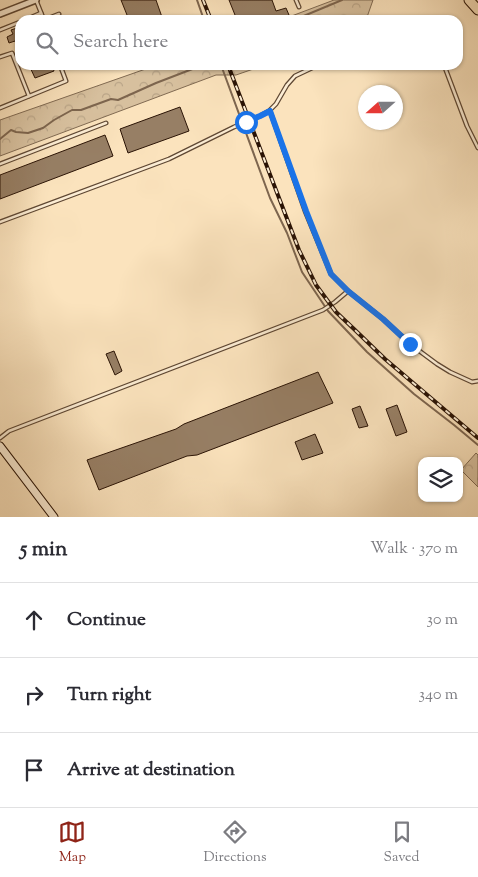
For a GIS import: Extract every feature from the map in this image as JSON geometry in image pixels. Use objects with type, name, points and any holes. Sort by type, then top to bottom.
[{"type":"highway","points":[[469,0],[478,10]]},
{"type":"main road","points":[[0,446],[54,517]]},
{"type":"street","points":[[0,14],[36,0]]},
{"type":"lane","points":[[36,0],[41,14]]},
{"type":"lane","points":[[296,0],[299,7]]},
{"type":"lane","points":[[0,30],[15,24]]},
{"type":"lane","points":[[0,57],[12,53],[15,61]]},
{"type":"lane","points":[[19,70],[29,96]]},
{"type":"lane","points":[[0,108],[66,81],[62,70]]},
{"type":"lane","points":[[0,222],[169,159],[260,116],[270,111],[286,85],[295,76],[308,70]]},
{"type":"lane","points":[[446,70],[467,126],[478,148]]},
{"type":"lane","points":[[270,111],[331,274],[410,344],[437,364],[472,382],[478,381]]},
{"type":"lane","points":[[0,164],[106,123]]},
{"type":"lane","points":[[0,438],[9,431],[323,310],[348,291]]},
{"type":"green space","points":[[334,0],[373,0],[368,15],[294,15]]},
{"type":"green space","points":[[143,70],[250,70],[236,75],[216,75],[0,156],[0,120]]},
{"type":"green space","points":[[476,453],[478,455],[478,487],[463,472],[463,468]]},
{"type":"building","points":[[121,0],[156,0],[161,15],[127,15]]},
{"type":"building","points":[[229,0],[272,0],[276,11],[286,8],[289,15],[235,15]]},
{"type":"building","points":[[15,29],[15,41],[9,43],[7,37],[13,34],[11,30]]},
{"type":"building","points":[[31,70],[54,70],[54,71],[35,78]]},
{"type":"building","points":[[180,107],[189,131],[128,153],[120,129]]},
{"type":"building","points":[[105,135],[113,156],[0,199],[0,175]]},
{"type":"building","points":[[114,351],[122,371],[115,375],[106,354]]},
{"type":"building","points":[[318,372],[333,403],[99,490],[87,460],[176,429],[184,424]]},
{"type":"building","points":[[397,405],[407,432],[396,436],[386,409]]},
{"type":"building","points":[[360,406],[368,426],[359,428],[352,409]]},
{"type":"building","points":[[315,434],[323,453],[302,460],[295,442]]},
{"type":"waterway","points":[[197,0],[202,15]]},
{"type":"waterway","points":[[306,15],[342,0]]},
{"type":"waterway","points":[[0,139],[11,130],[28,133],[43,128],[72,110],[81,110],[111,99],[118,100],[190,70]]},
{"type":"waterway","points":[[223,70],[270,198],[287,233],[302,272],[328,311],[367,352],[414,394],[478,445]]},
{"type":"railway","points":[[203,0],[209,15]]},
{"type":"railway","points":[[230,70],[299,250],[316,285],[336,312],[385,359],[478,438]]},
{"type":"route","points":[[246,122],[270,111],[331,274],[410,344]]}]
